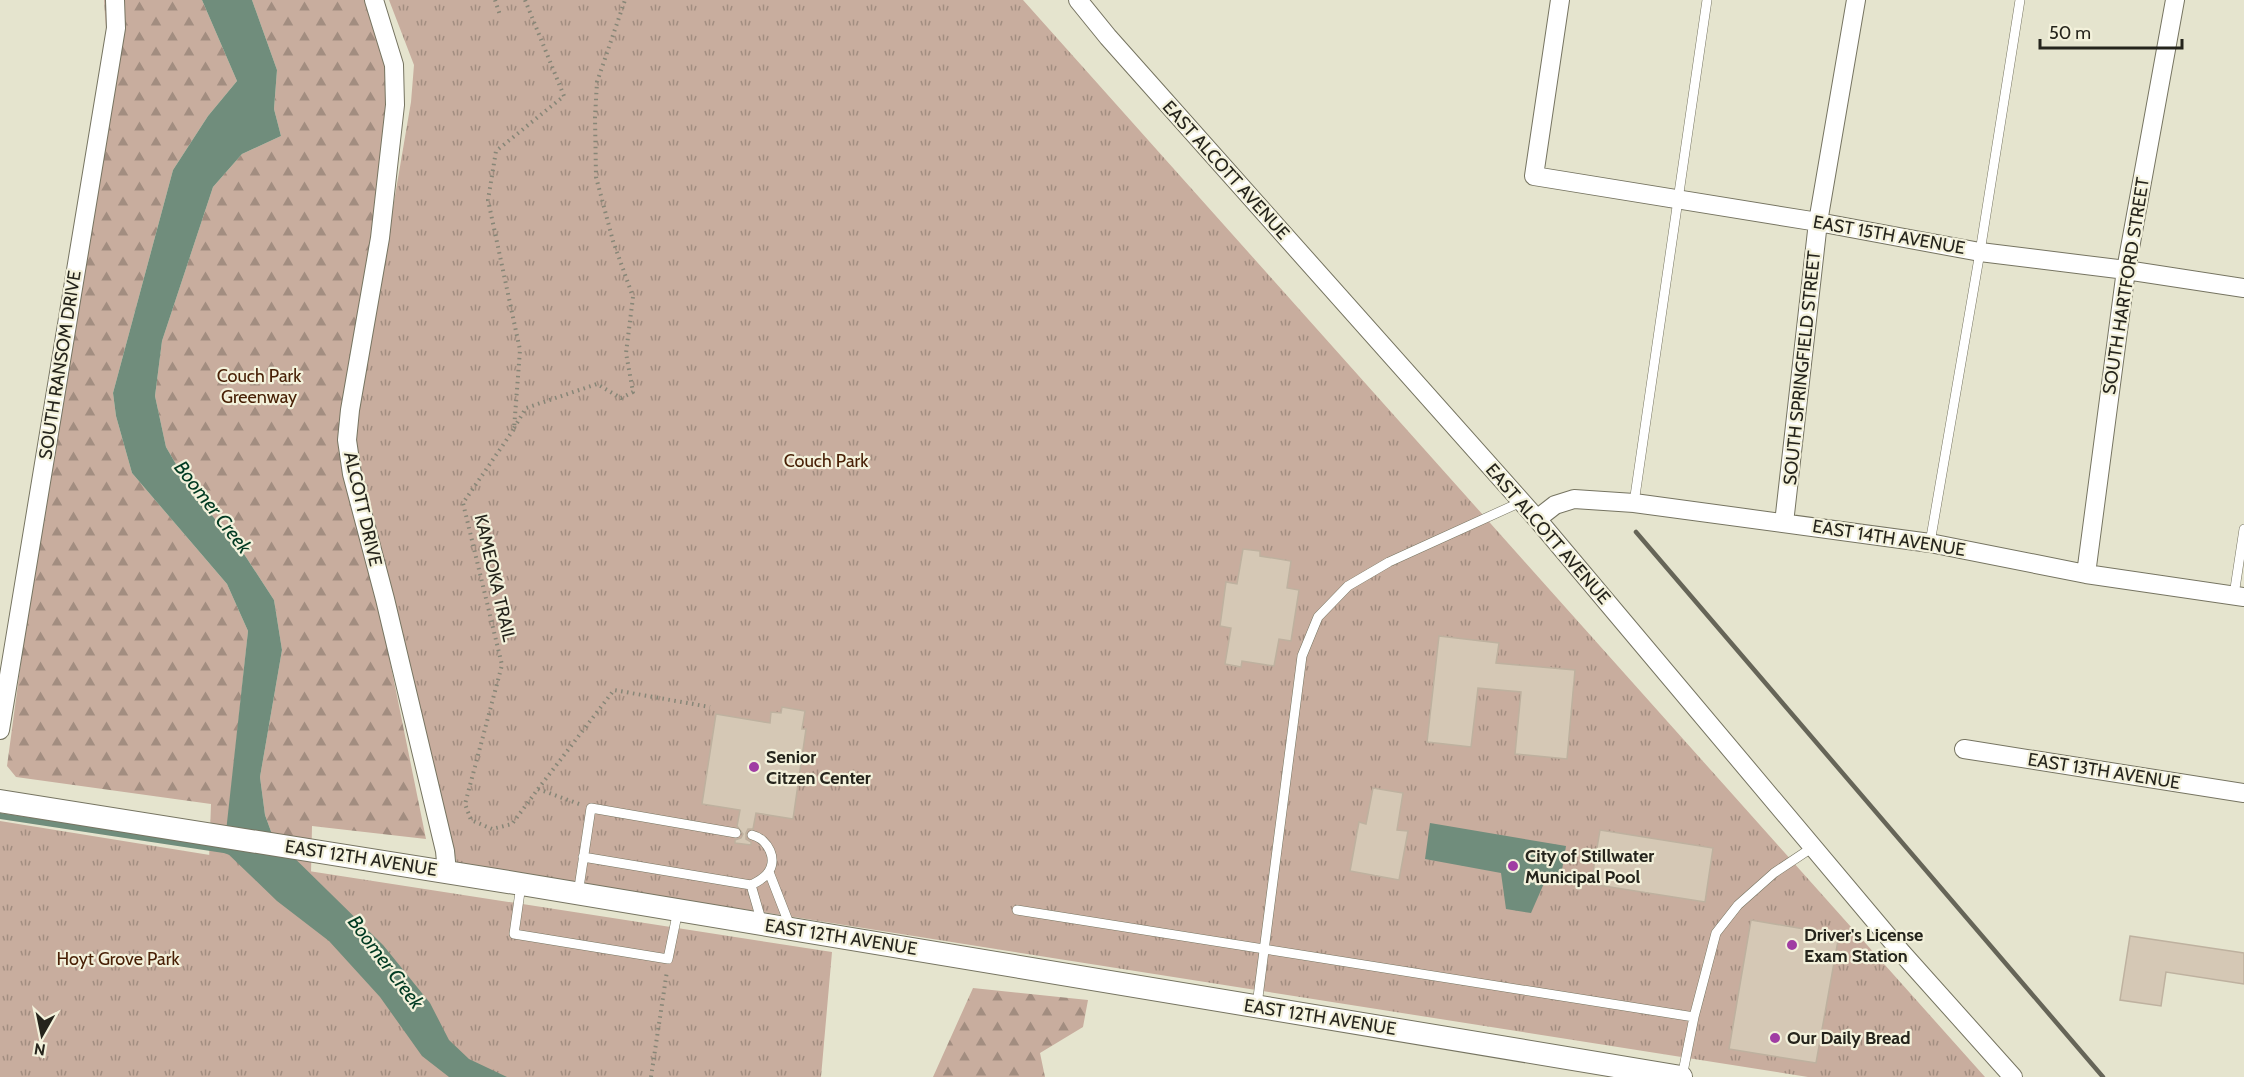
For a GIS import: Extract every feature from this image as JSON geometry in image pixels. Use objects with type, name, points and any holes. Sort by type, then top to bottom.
[{"type":"street","name":"SOUTH RANSOM DRIVE","points":[[0,730],[116,28],[115,0]]},
{"type":"street","name":"ALCOTT DRIVE","points":[[374,0],[394,65],[395,105],[380,238],[350,410],[347,440],[352,474],[385,599],[445,851],[447,872]]},
{"type":"street","name":"EAST ALCOTT AVENUE","points":[[1078,0],[1108,37],[1537,519],[1902,953],[2011,1076]]},
{"type":"street","name":"EAST 15TH AVENUE","points":[[1560,0],[1534,176],[1818,222],[1980,252],[2126,270],[2244,288]]},
{"type":"street","name":"SOUTH SPRINGFIELD STREET","points":[[1784,523],[1818,222],[1856,0]]},
{"type":"street","name":"SOUTH HARTFORD STREET","points":[[2086,574],[2126,270],[2175,0]]},
{"type":"street","name":"EAST 14TH AVENUE","points":[[1537,519],[1555,505],[1574,499],[1634,503],[1930,543],[2086,574],[2239,596]]},
{"type":"street","name":"EAST 13TH AVENUE","points":[[1965,749],[2244,793]]},
{"type":"street","name":"EAST 12TH AVENUE","points":[[0,801],[180,828],[1682,1077]]},
{"type":"lane","points":[[1634,503],[1707,0]]},
{"type":"lane","points":[[1930,543],[2020,0]]},
{"type":"lane","points":[[1257,1006],[1302,656],[1318,616],[1348,586],[1389,562],[1521,502]]},
{"type":"lane","points":[[2239,596],[2244,529]]},
{"type":"lane","points":[[578,894],[591,808],[736,833]]},
{"type":"lane","points":[[752,835],[763,839],[769,847],[772,861],[769,872],[791,929]]},
{"type":"lane","points":[[1682,1077],[1694,1017],[1716,933],[1738,906],[1767,880],[1813,847]]},
{"type":"lane","points":[[583,857],[751,885],[769,872]]},
{"type":"lane","points":[[521,884],[514,934],[668,959],[678,910]]},
{"type":"lane","points":[[751,885],[762,924]]},
{"type":"lane","points":[[1017,910],[1694,1017]]},
{"type":"path","points":[[495,0],[500,15]]},
{"type":"path","points":[[514,429],[520,350],[488,200],[496,151],[564,96],[525,0]]},
{"type":"path","name":"KAMEOKA TRAIL","points":[[625,0],[597,82],[595,141],[596,177],[614,242],[633,297],[626,353],[633,392],[621,398],[597,384],[526,408],[463,503],[502,665],[465,804],[471,820],[492,829],[512,824],[614,690],[710,707]]},
{"type":"path","points":[[538,789],[591,808]]},
{"type":"path","points":[[651,1077],[668,959]]},
{"type":"green space","points":[[104,0],[202,0],[237,81],[208,116],[173,170],[113,393],[116,416],[132,473],[227,584],[248,631],[225,850],[277,901],[209,860],[211,804],[16,777],[7,766],[106,30]]},
{"type":"green space","name":"Couch Park Greenway","points":[[252,0],[372,0],[395,105],[352,474],[426,839],[312,826],[311,874],[507,1077],[273,837],[265,815],[260,777],[282,650],[274,600],[244,554],[191,490],[166,447],[155,396],[162,341],[213,187],[242,154],[281,136],[274,109],[277,70]]},
{"type":"green space","name":"Couch Park","points":[[389,0],[1023,0],[1985,1077],[1808,1077],[457,864],[356,456],[354,436],[411,102],[414,65]]},
{"type":"green space","name":"Hoyt Grove Park","points":[[0,821],[832,952],[821,1077],[0,1077]]},
{"type":"green space","points":[[973,988],[1088,1000],[1083,1027],[1040,1053],[1045,1077],[933,1077]]},
{"type":"water","name":"Boomer Creek","points":[[202,0],[252,0],[277,70],[274,109],[281,136],[242,154],[213,187],[162,341],[155,396],[166,447],[191,490],[244,554],[274,600],[282,650],[260,777],[265,815],[273,837],[383,945],[430,1003],[449,1040],[469,1059],[507,1077],[449,1077],[422,1056],[380,997],[329,941],[277,901],[224,850],[248,631],[227,584],[132,473],[116,416],[113,393],[173,170],[208,116],[237,81]]},
{"type":"water","name":"City of Stillwater Municipal Pool","points":[[1430,823],[1566,846],[1560,882],[1545,881],[1531,913],[1506,909],[1501,873],[1425,859]]},
{"type":"building","points":[[1243,549],[1260,551],[1260,556],[1291,561],[1287,588],[1299,590],[1291,641],[1279,639],[1274,666],[1242,661],[1241,667],[1225,664],[1231,628],[1220,626],[1226,582],[1237,584]]},
{"type":"building","points":[[1439,636],[1499,643],[1496,663],[1575,670],[1567,759],[1515,754],[1521,692],[1478,688],[1471,747],[1427,742]]},
{"type":"building","name":"Senior Citzen Center","points":[[782,707],[805,711],[802,729],[806,729],[793,819],[756,813],[753,829],[748,829],[746,833],[746,839],[751,842],[751,845],[735,843],[735,840],[741,838],[743,834],[737,826],[740,810],[702,804],[716,714],[770,723],[771,712],[781,713]]},
{"type":"building","points":[[1373,788],[1403,793],[1397,830],[1408,831],[1399,880],[1350,871],[1359,822],[1366,824]]},
{"type":"building","points":[[1600,830],[1713,848],[1705,902],[1591,884]]},
{"type":"building","points":[[1751,920],[1839,935],[1816,1063],[1729,1049]]},
{"type":"building","points":[[2130,936],[2244,953],[2244,984],[2166,972],[2161,1006],[2120,1000]]},
{"type":"waterway","points":[[0,816],[230,852]]},
{"type":"railway","points":[[1636,532],[2103,1077]]},
{"type":"place","name":"Senior Citzen Center","points":[[754,767]]},
{"type":"place","name":"City of Stillwater Municipal Pool","points":[[1513,866]]},
{"type":"place","name":"Driver's License Exam Station","points":[[1792,945]]},
{"type":"place","name":"Our Daily Bread","points":[[1775,1038]]}]
